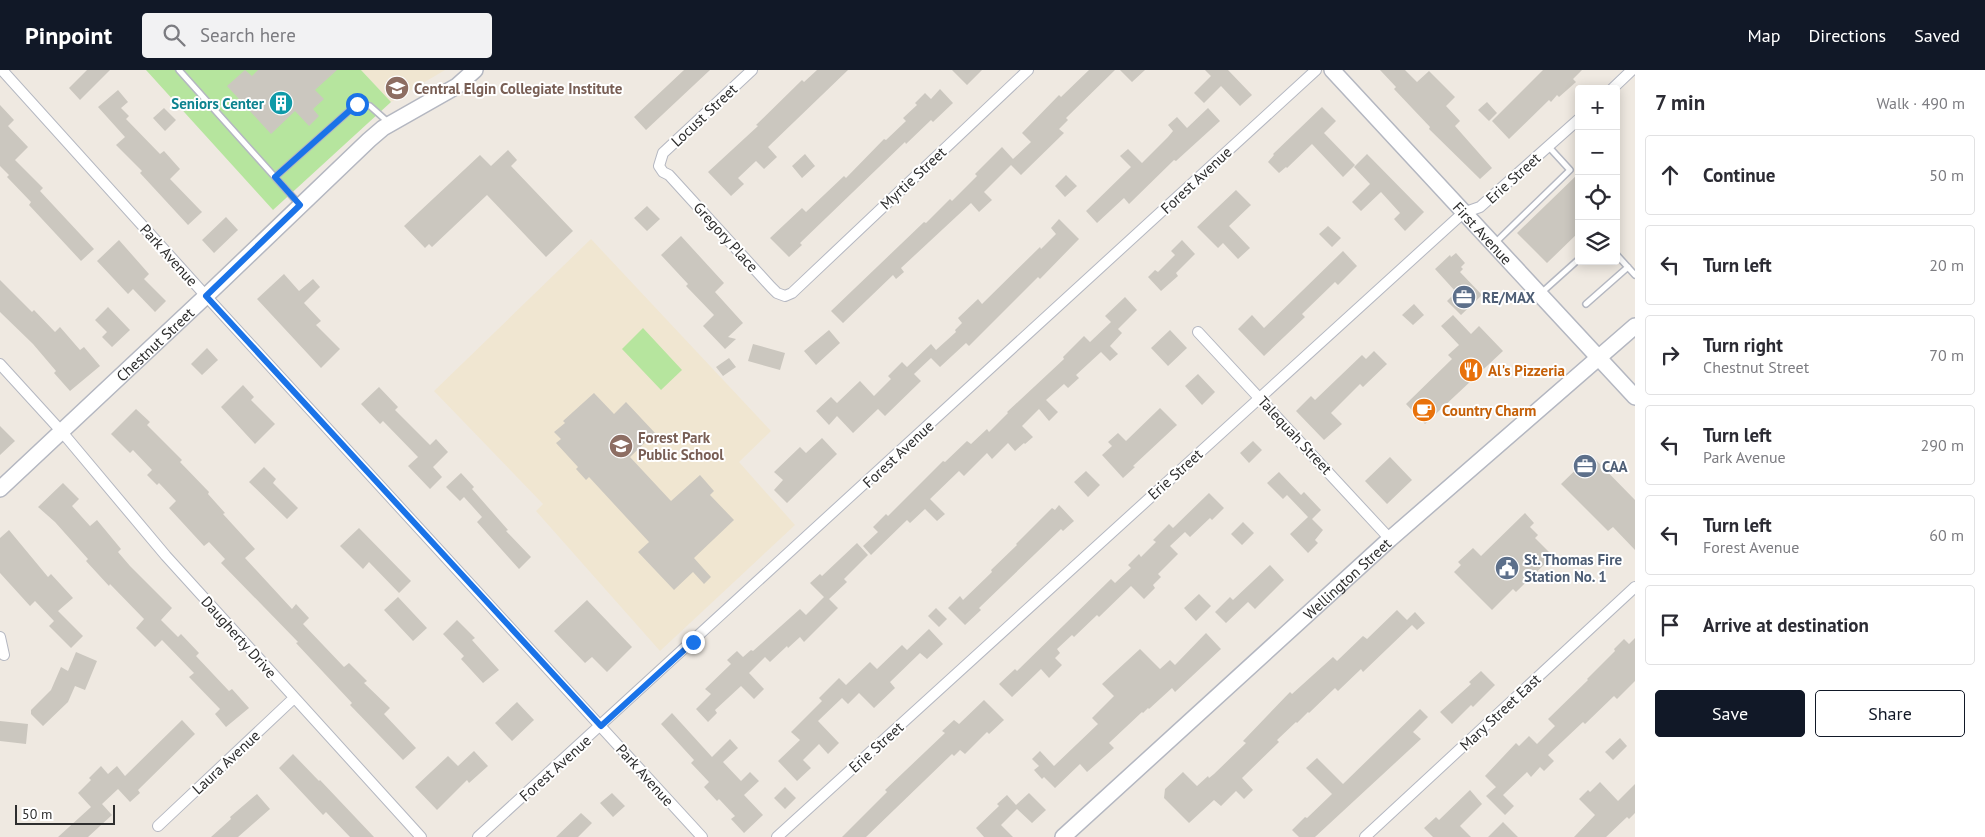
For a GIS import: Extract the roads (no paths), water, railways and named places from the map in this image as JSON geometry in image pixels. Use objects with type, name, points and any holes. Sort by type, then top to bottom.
[{"type":"street","name":"Park Avenue","points":[[2,70],[206,296],[702,837]]},
{"type":"street","name":"Chestnut Street","points":[[0,488],[62,432],[369,140],[390,124],[457,86],[475,70]]},
{"type":"street","name":"Locust Street","points":[[659,162],[663,152],[752,70]]},
{"type":"street","name":"Myrtie Street","points":[[798,286],[1028,70]]},
{"type":"street","name":"Forest Avenue","points":[[478,837],[1316,70]]},
{"type":"street","name":"First Avenue","points":[[1332,70],[1635,397]]},
{"type":"street","points":[[1616,85],[1632,70]]},
{"type":"street","name":"Erie Street","points":[[777,837],[1463,213],[1480,207],[1575,122]]},
{"type":"street","name":"Gregory Place","points":[[659,162],[663,172],[669,175],[778,293],[785,296],[792,293],[798,286]]},
{"type":"street","name":"Wellington Street","points":[[1063,837],[1390,539],[1635,326]]},
{"type":"street","name":"Talequah Street","points":[[1198,332],[1390,539]]},
{"type":"street","name":"Daugherty Drive","points":[[0,364],[62,432],[158,547],[421,837]]},
{"type":"street","name":"Mary Street East","points":[[1365,837],[1635,587]]},
{"type":"street","points":[[0,637],[4,656]]},
{"type":"street","name":"Laura Avenue","points":[[158,826],[294,698]]},
{"type":"lane","points":[[181,71],[300,205]]},
{"type":"lane","points":[[275,177],[357,104],[370,106],[390,124]]},
{"type":"lane","points":[[1493,245],[1570,170],[1548,146]]},
{"type":"lane","points":[[1620,258],[1635,275]]},
{"type":"lane","points":[[1539,295],[1575,262]]},
{"type":"lane","points":[[1586,304],[1628,267]]},
{"type":"place","name":"Central Elgin Collegiate Institute","points":[[397,88]]},
{"type":"place","name":"Seniors Center","points":[[281,103]]},
{"type":"place","name":"RE/MAX","points":[[1464,297]]},
{"type":"place","name":"Al's Pizzeria","points":[[1471,370]]},
{"type":"place","name":"Country Charm","points":[[1424,410]]},
{"type":"place","name":"Forest Park Public School","points":[[621,446]]},
{"type":"place","name":"CAA","points":[[1585,466]]},
{"type":"place","name":"St. Thomas Fire Station No. 1","points":[[1507,568]]}]
